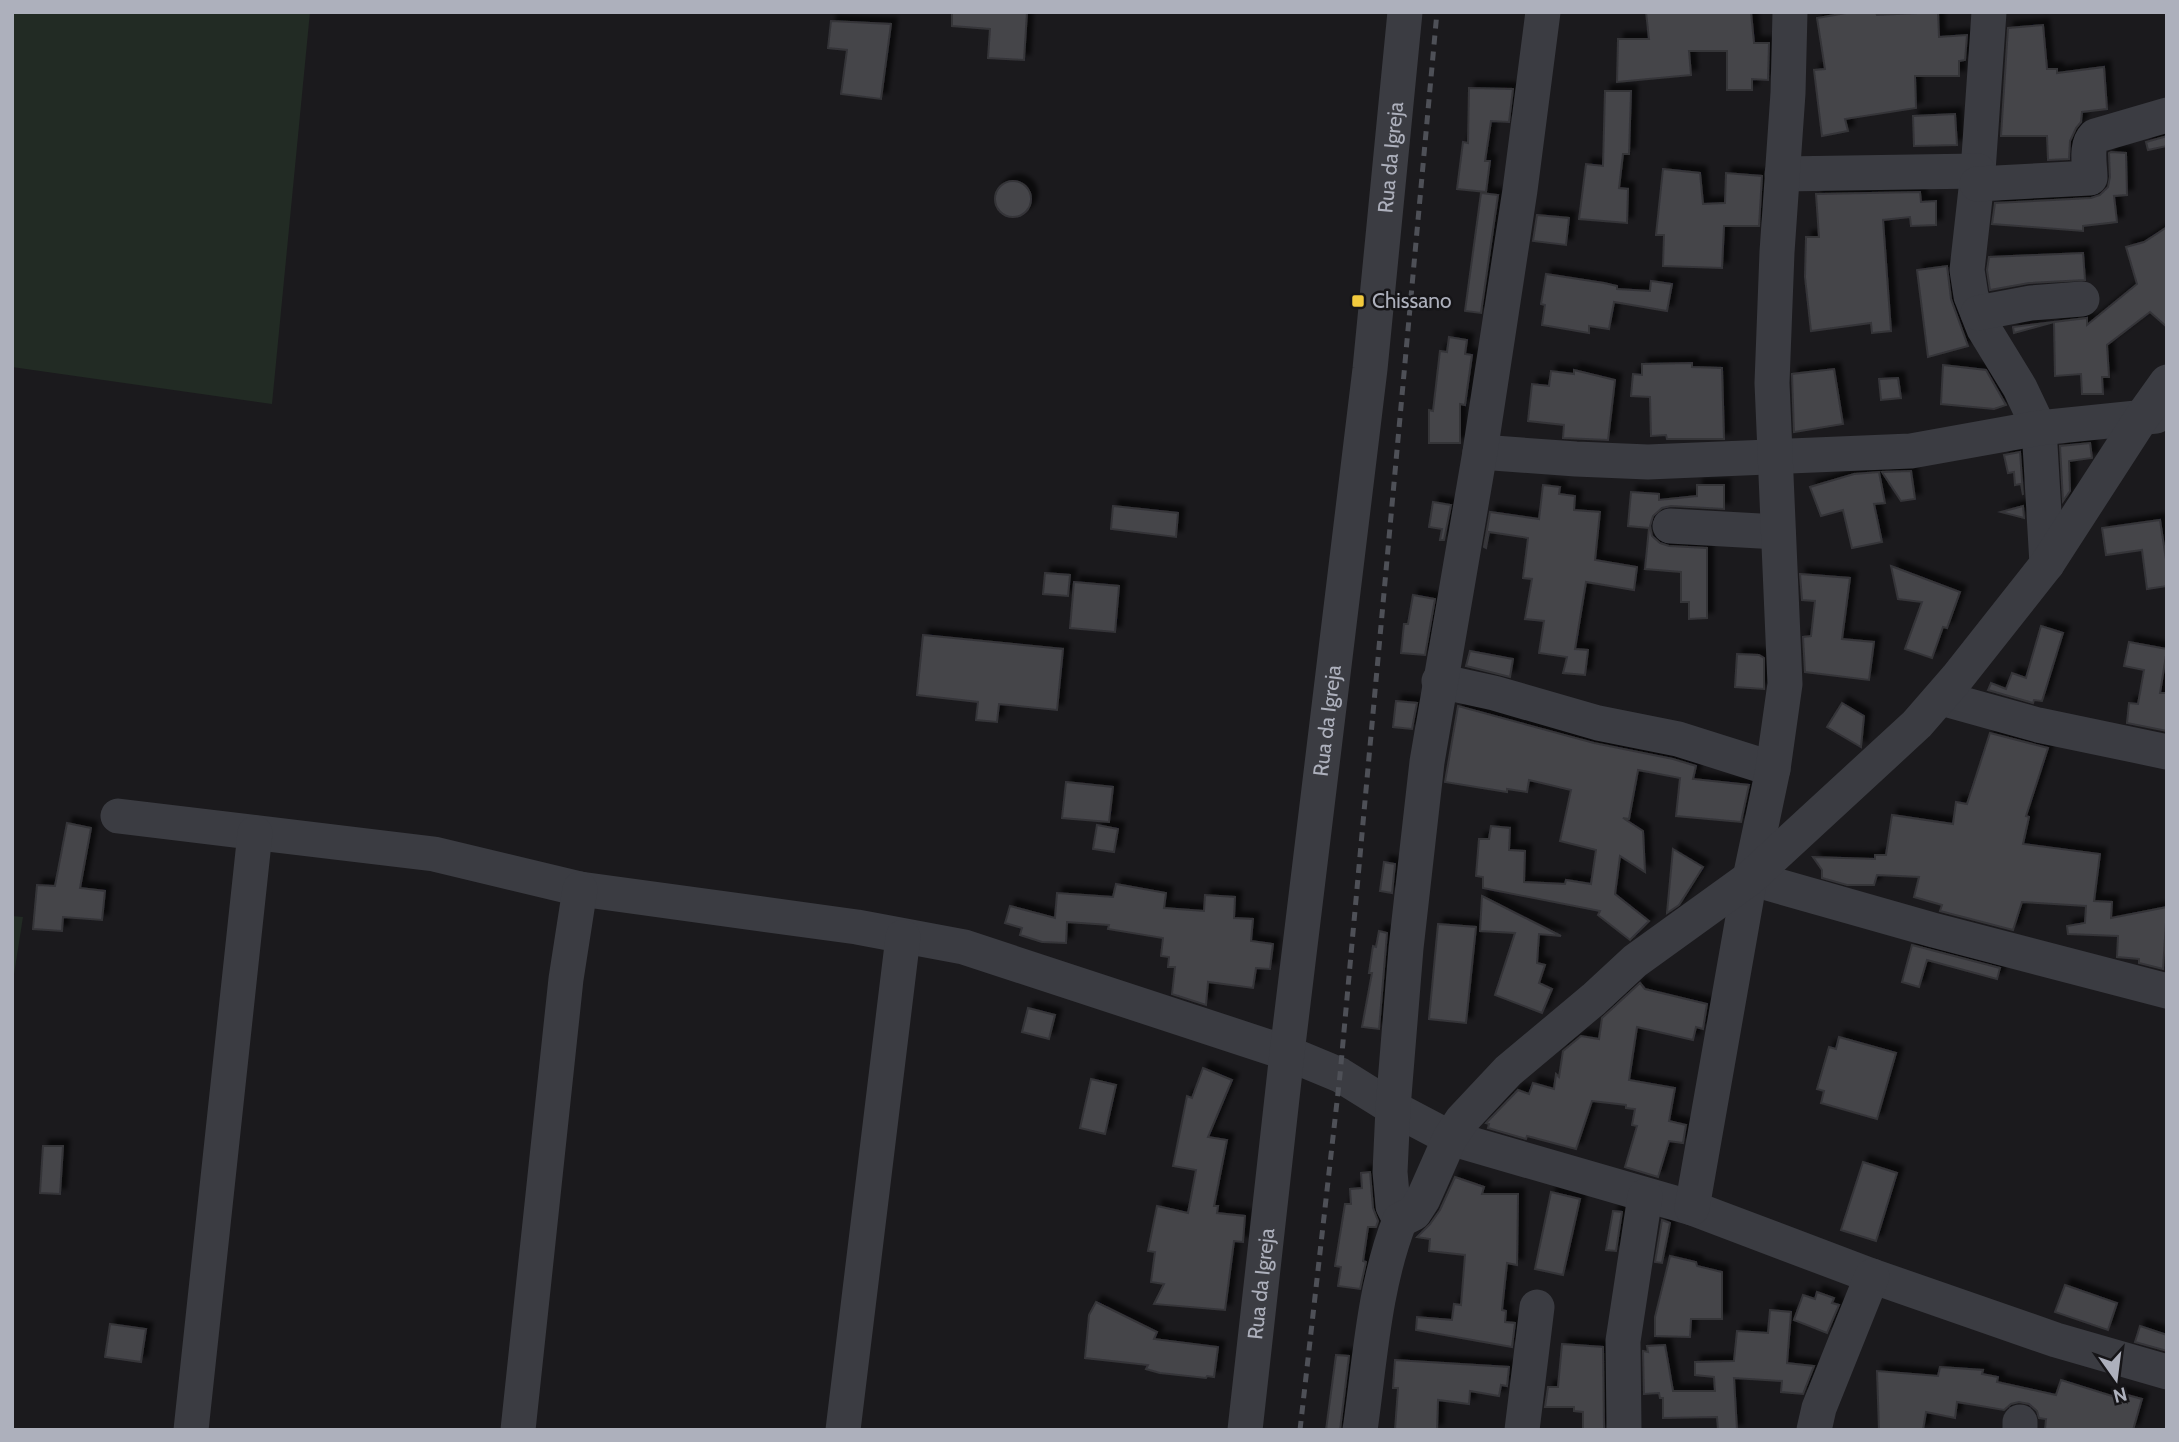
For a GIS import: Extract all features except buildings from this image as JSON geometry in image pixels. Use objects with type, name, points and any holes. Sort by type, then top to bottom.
[{"type":"street","name":"Rua da Igreja","points":[[1245,1430],[1370,369],[1405,12]]},
{"type":"street","points":[[1401,1220],[1393,1206],[1390,1172],[1393,1108],[1406,947],[1427,762],[1480,452],[1520,190],[1542,12]]},
{"type":"street","points":[[1692,1208],[1750,878],[1773,769],[1785,684],[1774,457],[1773,370],[1790,12]]},
{"type":"street","points":[[1989,12],[1977,178],[1967,270],[1971,296],[1984,329],[2020,387],[2039,428],[2048,564]]},
{"type":"street","points":[[1782,174],[2090,178],[2089,147],[2095,136],[2167,115]]},
{"type":"street","points":[[1978,313],[2031,303],[2082,299]]},
{"type":"street","points":[[1360,1430],[1391,1243],[1401,1220],[1414,1213],[1423,1199],[1461,1119],[1508,1071],[1635,961],[1750,878],[1864,775],[1941,698],[2048,564],[2154,416],[2167,382]]},
{"type":"street","points":[[1480,452],[1648,462],[1911,451],[2039,428],[2154,416]]},
{"type":"street","points":[[1670,526],[1778,532]]},
{"type":"street","points":[[1439,681],[1493,693],[1598,723],[1678,739],[1773,769]]},
{"type":"street","points":[[1941,698],[2038,726],[2167,752]]},
{"type":"street","points":[[118,816],[434,854],[580,889],[857,928],[964,947],[1289,1039],[1393,1108],[1450,1138],[1692,1208],[1872,1276],[2056,1340],[2167,1372]]},
{"type":"street","points":[[191,1430],[255,834]]},
{"type":"street","points":[[1750,878],[1933,930],[2167,991]]},
{"type":"street","points":[[518,1430],[566,979],[580,889]]},
{"type":"street","points":[[843,1430],[904,937]]},
{"type":"street","points":[[1624,1430],[1623,1341],[1645,1196]]},
{"type":"street","points":[[1814,1430],[1819,1408],[1872,1276]]},
{"type":"street","points":[[1522,1430],[1537,1307]]},
{"type":"shaded area","points":[[12,12],[310,12],[272,404],[12,367]]},
{"type":"shaded area","points":[[12,916],[23,917],[12,987]]},
{"type":"railway","points":[[1300,1430],[1340,1075],[1437,12]]},
{"type":"place","name":"Chissano","points":[[1358,301]]}]
